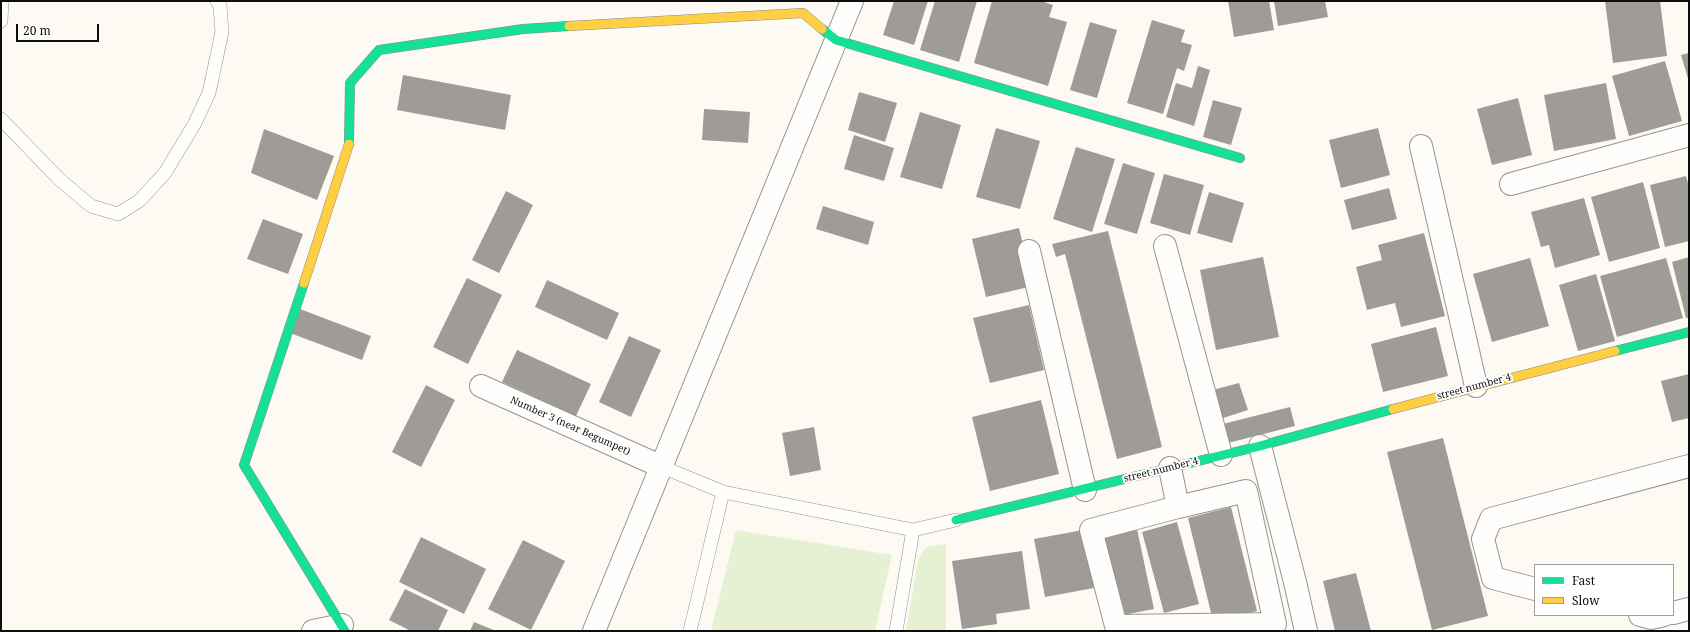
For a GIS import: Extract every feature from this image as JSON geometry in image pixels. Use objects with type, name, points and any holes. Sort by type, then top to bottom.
[{"type":"street","points":[[594,631],[660,466],[852,1]]},
{"type":"street","points":[[313,631],[343,628],[244,465],[349,147],[350,83],[379,50],[523,29],[802,13],[836,40],[1240,158]]},
{"type":"street","points":[[1511,184],[1689,135]]},
{"type":"street","points":[[1421,146],[1476,386]]},
{"type":"street","points":[[1165,246],[1221,455]]},
{"type":"street","points":[[1028,251],[1085,490]]},
{"type":"street","name":"street number 4","points":[[956,520],[1085,490],[1260,446],[1476,386],[1689,332]]},
{"type":"street","name":"Number 3 (near Begumpet)","points":[[481,386],[660,466]]},
{"type":"street","points":[[1260,446],[1306,631]]},
{"type":"street","points":[[1534,589],[1493,578],[1484,539],[1491,519],[1689,466]]},
{"type":"street","points":[[1170,468],[1178,507]]},
{"type":"street","points":[[1246,491],[1275,624],[1116,626],[1092,530],[1178,507],[1246,491]]},
{"type":"street","points":[[1674,613],[1689,609]]},
{"type":"street","points":[[1644,616],[1651,618],[1660,616]]},
{"type":"lane","points":[[1,21],[2,1]]},
{"type":"lane","points":[[1,119],[59,179],[91,206],[118,214],[139,201],[165,173],[195,123],[209,93],[222,32],[220,6],[217,1]]},
{"type":"lane","points":[[660,466],[723,492],[913,530],[956,520]]},
{"type":"lane","points":[[690,631],[723,492]]},
{"type":"lane","points":[[896,631],[913,530]]},
{"type":"green space","points":[[736,530],[892,555],[875,631],[711,631]]},
{"type":"green space","points":[[946,544],[946,631],[906,631],[918,560],[926,547]]},
{"type":"building","points":[[894,1],[928,1],[914,45],[883,35]]},
{"type":"building","points":[[935,1],[977,1],[959,62],[920,50]]},
{"type":"building","points":[[992,1],[1041,1],[1053,5],[1049,17],[1067,22],[1048,86],[974,63]]},
{"type":"building","points":[[1228,1],[1269,1],[1274,30],[1234,37]]},
{"type":"building","points":[[1274,1],[1325,1],[1328,17],[1278,26]]},
{"type":"building","points":[[1605,1],[1660,1],[1667,56],[1613,63]]},
{"type":"building","points":[[1152,20],[1185,30],[1181,42],[1192,45],[1184,71],[1177,68],[1163,114],[1127,103]]},
{"type":"building","points":[[1090,22],[1117,30],[1097,98],[1070,90]]},
{"type":"building","points":[[1689,53],[1689,82],[1681,55]]},
{"type":"building","points":[[1665,61],[1682,121],[1629,136],[1612,76]]},
{"type":"building","points":[[1198,66],[1210,70],[1194,126],[1166,117],[1176,83],[1192,88]]},
{"type":"building","points":[[403,75],[511,95],[505,130],[397,110]]},
{"type":"building","points":[[1606,83],[1616,139],[1554,151],[1544,95]]},
{"type":"building","points":[[859,92],[897,103],[885,142],[848,130]]},
{"type":"building","points":[[1518,98],[1532,155],[1492,165],[1477,109]]},
{"type":"building","points":[[1213,100],[1242,108],[1231,145],[1203,137]]},
{"type":"building","points":[[704,109],[750,112],[748,143],[702,140]]},
{"type":"building","points":[[920,112],[961,125],[942,189],[900,177]]},
{"type":"building","points":[[996,128],[1040,141],[1020,209],[976,197]]},
{"type":"building","points":[[1378,128],[1390,175],[1341,188],[1329,140]]},
{"type":"building","points":[[264,129],[334,156],[317,200],[251,173]]},
{"type":"building","points":[[854,135],[894,148],[884,181],[844,169]]},
{"type":"building","points":[[1076,147],[1115,159],[1092,232],[1053,219]]},
{"type":"building","points":[[1123,163],[1155,173],[1137,234],[1104,224]]},
{"type":"building","points":[[1164,174],[1204,185],[1190,235],[1150,223]]},
{"type":"building","points":[[1686,176],[1689,187],[1689,241],[1665,247],[1650,185]]},
{"type":"building","points":[[1643,182],[1660,248],[1609,262],[1591,197]]},
{"type":"building","points":[[1389,188],[1397,219],[1352,230],[1344,200]]},
{"type":"building","points":[[506,191],[533,205],[499,273],[472,260]]},
{"type":"building","points":[[1209,192],[1244,203],[1232,243],[1197,233]]},
{"type":"building","points":[[1584,198],[1600,255],[1555,268],[1549,245],[1541,247],[1531,212]]},
{"type":"building","points":[[823,206],[874,222],[868,245],[816,229]]},
{"type":"building","points":[[263,219],[303,234],[288,274],[247,259]]},
{"type":"building","points":[[1019,228],[1033,286],[986,297],[972,239]]},
{"type":"building","points":[[1108,231],[1162,447],[1117,459],[1065,254],[1056,257],[1052,244]]},
{"type":"building","points":[[1424,233],[1445,316],[1401,327],[1395,303],[1367,310],[1356,267],[1382,260],[1378,245]]},
{"type":"building","points":[[1263,257],[1279,337],[1216,350],[1200,270]]},
{"type":"building","points":[[1689,257],[1689,318],[1686,318],[1672,262]]},
{"type":"building","points":[[1530,258],[1549,326],[1492,342],[1473,274]]},
{"type":"building","points":[[1666,258],[1683,318],[1617,337],[1600,276]]},
{"type":"building","points":[[1596,274],[1615,341],[1578,351],[1559,285]]},
{"type":"building","points":[[467,278],[502,295],[468,364],[433,347]]},
{"type":"building","points":[[547,280],[619,313],[607,340],[535,307]]},
{"type":"building","points":[[1029,305],[1044,370],[990,383],[973,318]]},
{"type":"building","points":[[300,309],[371,336],[362,360],[290,333]]},
{"type":"building","points":[[1436,327],[1448,376],[1383,392],[1371,344]]},
{"type":"building","points":[[629,336],[661,350],[631,417],[599,402]]},
{"type":"building","points":[[517,350],[591,384],[576,416],[502,382]]},
{"type":"building","points":[[1689,374],[1689,418],[1672,422],[1661,381]]},
{"type":"building","points":[[1239,383],[1248,410],[1217,420],[1209,391]]},
{"type":"building","points":[[426,385],[455,400],[421,467],[392,452]]},
{"type":"building","points":[[1041,400],[1059,474],[990,491],[972,417]]},
{"type":"building","points":[[1290,407],[1295,426],[1220,445],[1215,426]]},
{"type":"building","points":[[814,427],[821,470],[790,476],[782,433]]},
{"type":"building","points":[[1443,438],[1488,616],[1432,630],[1387,452]]},
{"type":"building","points":[[1231,507],[1257,611],[1213,621],[1188,518]]},
{"type":"building","points":[[1177,522],[1199,604],[1164,613],[1142,532]]},
{"type":"building","points":[[1137,529],[1154,609],[1118,616],[1101,537]]},
{"type":"building","points":[[1083,530],[1094,588],[1045,597],[1034,539]]},
{"type":"building","points":[[421,537],[486,569],[464,614],[399,582]]},
{"type":"building","points":[[523,540],[565,561],[531,630],[488,609]]},
{"type":"building","points":[[1022,551],[1030,609],[996,614],[997,624],[962,629],[952,561]]},
{"type":"building","points":[[1356,573],[1371,631],[1335,631],[1323,581]]},
{"type":"building","points":[[405,589],[448,610],[438,631],[411,631],[389,620]]},
{"type":"building","points":[[474,622],[496,631],[470,631]]},
{"type":"traffic: fast","points":[[349,144],[350,83],[379,50],[523,29],[569,26]]},
{"type":"traffic: fast","points":[[822,29],[836,40],[1240,158]]},
{"type":"traffic: fast","points":[[304,283],[244,465],[345,631]]},
{"type":"traffic: fast","points":[[1615,351],[1689,332]]},
{"type":"traffic: fast","points":[[956,520],[1260,446],[1393,409]]},
{"type":"traffic: slow","points":[[569,26],[803,13],[822,29]]},
{"type":"traffic: slow","points":[[304,283],[349,144]]},
{"type":"traffic: slow","points":[[1393,409],[1615,351]]}]
